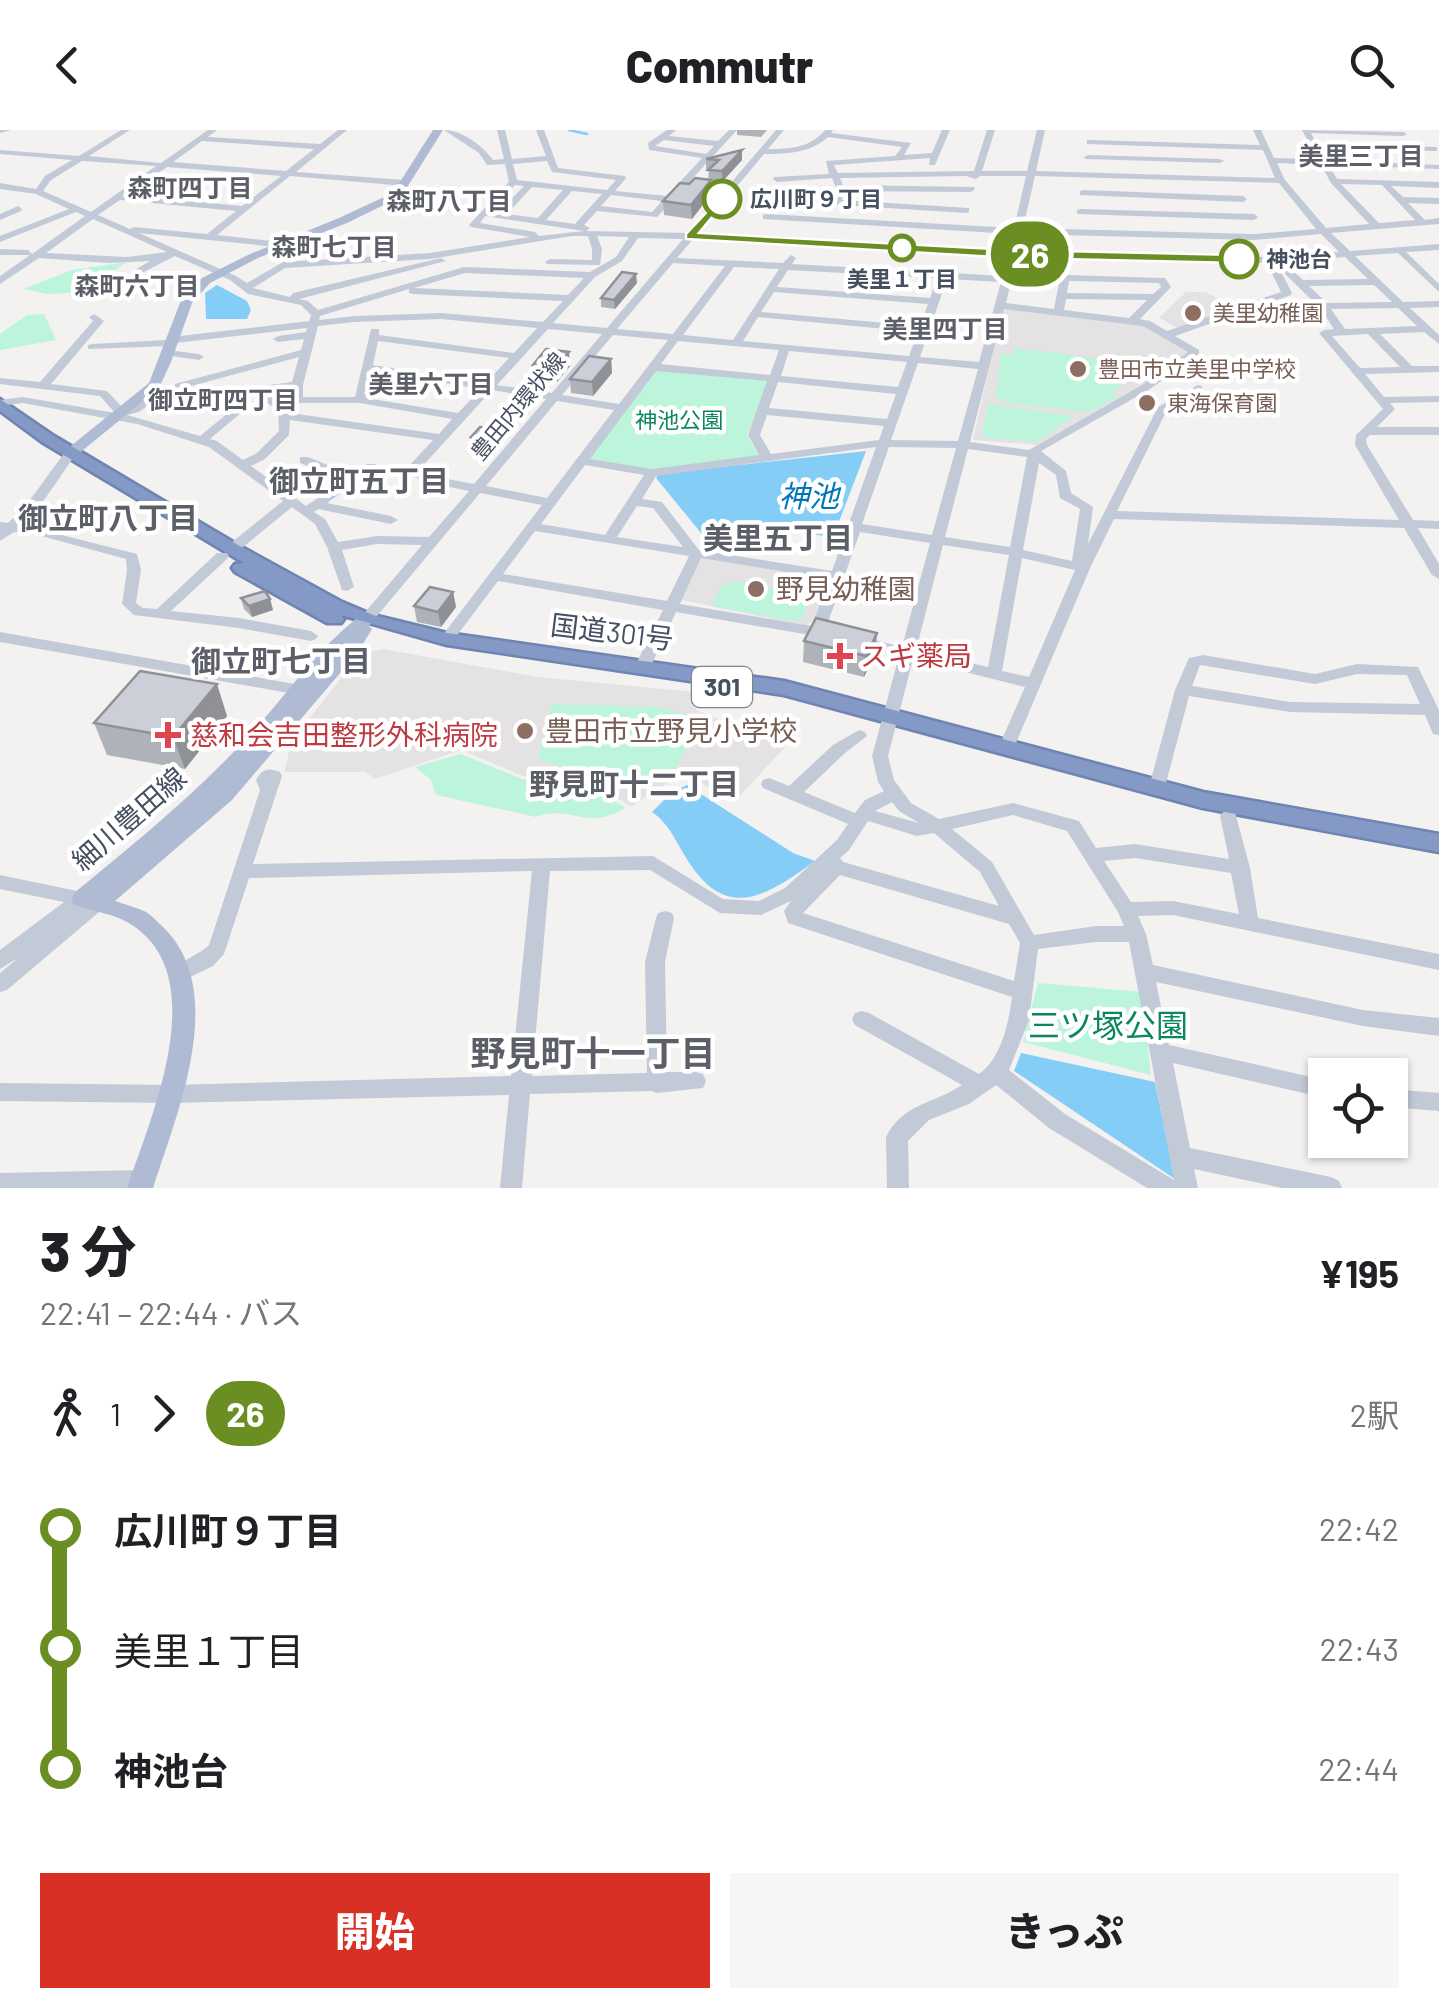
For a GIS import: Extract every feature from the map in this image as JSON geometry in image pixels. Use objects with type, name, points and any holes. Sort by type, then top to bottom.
[{"type":"highway","name":"国道301号","points":[[0,404],[68,456]]},
{"type":"highway","name":"国道301号","points":[[0,419],[227,553],[278,592],[361,626],[487,658],[713,685],[1007,746],[1202,800],[1439,843]]},
{"type":"highway","name":"国道301号","points":[[361,626],[784,688],[887,722],[1229,816],[1439,855]]},
{"type":"main road","points":[[68,456],[154,385],[178,317],[193,292],[218,272],[378,206],[405,183],[438,130]]},
{"type":"main road","name":"細川豊田線","points":[[91,901],[200,800],[361,626]]},
{"type":"main road","name":"細川豊田線","points":[[91,901],[225,795],[352,648],[361,626]]},
{"type":"main road","name":"細川豊田線","points":[[91,901],[139,920],[163,939],[181,972],[188,1014],[185,1042],[141,1184]]},
{"type":"street","points":[[38,192],[48,178],[126,130]]},
{"type":"street","points":[[0,272],[33,254],[213,130]]},
{"type":"street","points":[[209,237],[343,130]]},
{"type":"street","points":[[448,130],[467,139],[488,156],[490,163],[550,158]]},
{"type":"street","points":[[502,130],[513,182]]},
{"type":"street","points":[[540,130],[556,170],[622,178],[579,225]]},
{"type":"street","points":[[672,130],[652,148],[708,157]]},
{"type":"street","points":[[719,130],[733,131]]},
{"type":"street","name":"豊田内環状線","points":[[361,626],[780,130]]},
{"type":"street","points":[[929,171],[946,130]]},
{"type":"street","points":[[959,228],[991,130]]},
{"type":"street","points":[[898,1188],[897,1137],[922,1113],[962,1097],[988,1079],[1019,1020],[1023,992],[1029,943],[986,867],[894,794],[881,766],[887,722],[1007,279],[1042,130]]},
{"type":"street","points":[[1077,233],[1092,130]]},
{"type":"street","points":[[1138,130],[1140,143]]},
{"type":"street","points":[[1172,130],[1176,144]]},
{"type":"street","points":[[1208,130],[1230,180],[1268,236]]},
{"type":"street","points":[[1258,130],[1281,181],[1324,232],[1439,341]]},
{"type":"street","points":[[1306,130],[1399,132],[1437,150]]},
{"type":"street","points":[[1306,130],[1334,181],[1377,227]]},
{"type":"street","points":[[597,208],[654,215],[733,131]]},
{"type":"street","points":[[762,151],[806,147],[828,132],[908,146],[899,156]]},
{"type":"street","points":[[203,134],[322,147]]},
{"type":"street","points":[[662,137],[721,144]]},
{"type":"street","points":[[1090,142],[1266,148]]},
{"type":"street","points":[[1316,146],[1437,150]]},
{"type":"street","points":[[1365,148],[1376,164]]},
{"type":"street","points":[[0,152],[405,183]]},
{"type":"street","points":[[837,202],[840,188],[831,162],[935,156]]},
{"type":"street","points":[[1088,157],[1220,162]]},
{"type":"street","points":[[1271,160],[1439,167]]},
{"type":"street","points":[[0,281],[50,240],[161,164]]},
{"type":"street","points":[[777,179],[978,171],[1281,181]]},
{"type":"street","points":[[751,238],[796,178]]},
{"type":"street","points":[[1334,181],[1439,185]]},
{"type":"street","points":[[513,182],[668,199]]},
{"type":"street","points":[[513,182],[474,225],[532,232],[537,237]]},
{"type":"street","points":[[1383,182],[1424,222]]},
{"type":"street","points":[[502,214],[530,184]]},
{"type":"street","points":[[683,184],[698,186]]},
{"type":"street","points":[[0,186],[38,192],[76,209],[94,211],[120,229],[246,288],[304,303],[313,324],[297,385],[297,400],[360,400],[460,416]]},
{"type":"street","points":[[542,219],[570,188]]},
{"type":"street","points":[[714,188],[730,190]]},
{"type":"street","points":[[840,188],[971,189]]},
{"type":"street","points":[[1083,193],[1242,199]]},
{"type":"street","points":[[1184,197],[1194,216]]},
{"type":"street","points":[[116,198],[245,208]]},
{"type":"street","points":[[781,199],[966,210]]},
{"type":"street","points":[[1401,200],[1437,202]]},
{"type":"street","points":[[882,246],[898,206]]},
{"type":"street","points":[[0,217],[18,209]]},
{"type":"street","points":[[0,240],[76,209]]},
{"type":"street","points":[[1080,212],[1254,217]]},
{"type":"street","points":[[483,213],[579,225],[592,233],[597,252],[595,264],[555,263]]},
{"type":"street","points":[[1166,215],[1190,258]]},
{"type":"street","points":[[766,216],[1017,231],[1268,236],[1439,221]]},
{"type":"street","points":[[120,229],[288,245]]},
{"type":"street","points":[[246,288],[283,265],[430,256],[537,237],[592,233],[1013,254],[1273,260],[1397,253],[1439,246]]},
{"type":"street","points":[[551,503],[410,472],[592,276],[619,259],[635,235]]},
{"type":"street","points":[[736,343],[802,242]]},
{"type":"street","points":[[0,252],[98,260],[165,257]]},
{"type":"street","points":[[134,274],[176,252]]},
{"type":"street","points":[[1397,253],[1439,258]]},
{"type":"street","points":[[1397,253],[1439,288]]},
{"type":"street","points":[[292,300],[297,295],[444,262],[430,256]]},
{"type":"street","points":[[670,260],[1007,279]]},
{"type":"street","points":[[1273,260],[1324,306],[1340,330]]},
{"type":"street","points":[[1168,334],[1287,293],[1273,260]]},
{"type":"street","points":[[448,640],[732,263]]},
{"type":"street","points":[[278,339],[399,290],[464,270],[592,276]]},
{"type":"street","points":[[511,294],[522,273]]},
{"type":"street","points":[[393,274],[399,290]]},
{"type":"street","points":[[818,631],[942,275]]},
{"type":"street","points":[[1058,312],[1065,278],[1162,280],[1166,288],[1132,320]]},
{"type":"street","points":[[1300,284],[1380,282]]},
{"type":"street","points":[[770,289],[933,302]]},
{"type":"street","points":[[399,290],[572,298]]},
{"type":"street","points":[[1062,296],[1156,298]]},
{"type":"street","points":[[1324,306],[1439,304]]},
{"type":"street","points":[[994,674],[1035,449],[1146,387],[1195,352],[1168,334],[1132,320],[1000,305]]},
{"type":"street","points":[[754,314],[923,329]]},
{"type":"street","points":[[92,348],[170,345],[313,324],[440,316],[983,366]]},
{"type":"street","points":[[44,384],[67,362],[74,346],[99,320],[94,317]]},
{"type":"street","points":[[360,400],[378,318]]},
{"type":"street","points":[[1426,329],[1324,333],[1382,400],[1388,413],[1360,438],[1364,454],[1439,574]]},
{"type":"street","points":[[1370,330],[1408,370]]},
{"type":"street","points":[[373,338],[516,356]]},
{"type":"street","points":[[170,345],[199,357]]},
{"type":"street","points":[[767,458],[754,435],[786,348]]},
{"type":"street","points":[[122,414],[164,392],[256,362],[306,352]]},
{"type":"street","points":[[366,367],[622,408]]},
{"type":"street","points":[[653,367],[901,391]]},
{"type":"street","points":[[1356,371],[1439,369]]},
{"type":"street","points":[[0,381],[103,393],[122,414]]},
{"type":"street","points":[[164,392],[297,385]]},
{"type":"street","points":[[1007,746],[1080,567],[1164,407],[1198,388]]},
{"type":"street","points":[[244,465],[282,438],[286,416],[280,403],[254,390]]},
{"type":"street","points":[[1382,400],[1439,399]]},
{"type":"street","points":[[0,404],[23,400],[122,414],[202,440],[293,500],[312,508],[391,520]]},
{"type":"street","points":[[202,440],[238,410]]},
{"type":"street","points":[[762,411],[890,423]]},
{"type":"street","points":[[286,416],[441,438]]},
{"type":"street","points":[[1367,431],[1439,431]]},
{"type":"street","points":[[583,461],[652,473],[884,443],[962,445],[1034,454],[1062,474],[1065,495],[1087,507],[1080,567]]},
{"type":"street","points":[[4,530],[40,500],[68,456]]},
{"type":"street","points":[[304,460],[352,479]]},
{"type":"street","points":[[312,508],[371,468]]},
{"type":"street","points":[[608,540],[652,473]]},
{"type":"street","points":[[162,612],[293,500]]},
{"type":"street","points":[[633,501],[658,506],[696,555]]},
{"type":"street","points":[[312,508],[334,547],[347,587]]},
{"type":"street","points":[[1110,514],[1439,525]]},
{"type":"street","points":[[533,527],[835,576]]},
{"type":"street","points":[[856,527],[1015,552],[1080,567]]},
{"type":"street","points":[[4,530],[132,557],[129,604],[139,612],[162,612],[312,636]]},
{"type":"street","points":[[334,547],[377,540],[432,541]]},
{"type":"street","points":[[643,666],[696,555]]},
{"type":"street","points":[[496,577],[818,631],[1035,684]]},
{"type":"street","points":[[0,637],[300,690]]},
{"type":"street","points":[[1157,788],[1194,661],[1315,679],[1358,669],[1413,670],[1439,730]]},
{"type":"street","points":[[1315,679],[1322,708]]},
{"type":"street","points":[[1183,690],[1290,707],[1432,710]]},
{"type":"street","points":[[792,793],[859,736]]},
{"type":"street","points":[[769,784],[862,818],[917,830],[1023,810],[1072,825],[1126,909],[1137,934],[1187,1188]]},
{"type":"street","points":[[181,972],[206,960],[217,949],[268,790]]},
{"type":"street","points":[[894,794],[871,804],[834,862],[794,912],[800,922],[1023,992]]},
{"type":"street","points":[[1229,816],[1250,922]]},
{"type":"street","points":[[1092,855],[1136,851],[1241,868]]},
{"type":"street","points":[[242,872],[653,863],[702,898],[720,906],[750,910],[783,899],[834,862]]},
{"type":"street","points":[[834,862],[1014,918]]},
{"type":"street","points":[[511,1188],[542,864]]},
{"type":"street","points":[[0,882],[91,901]]},
{"type":"street","points":[[0,961],[91,901]]},
{"type":"street","points":[[0,984],[91,901]]},
{"type":"street","points":[[1126,909],[1158,906],[1439,962]]},
{"type":"street","points":[[657,1084],[655,962],[665,918]]},
{"type":"street","points":[[1029,943],[1096,934],[1137,934]]},
{"type":"street","points":[[1147,972],[1363,1018],[1439,1027]]},
{"type":"street","points":[[862,1019],[988,1079],[1166,1188]]},
{"type":"street","points":[[1162,1052],[1308,1085]]},
{"type":"street","points":[[0,1092],[170,1094],[696,1081]]},
{"type":"street","points":[[1408,1099],[1439,1102]]},
{"type":"street","points":[[1182,1156],[1279,1182],[1331,1188]]},
{"type":"street","points":[[0,1182],[141,1184]]},
{"type":"shaded area","name":"美里幼稚園","points":[[1186,292],[1205,292],[1237,308],[1178,328],[1159,318]]},
{"type":"shaded area","name":"豊田市立美里中学校","points":[[1002,310],[1142,324],[1191,352],[1144,386],[1037,445],[973,440]]},
{"type":"shaded area","name":"野見幼稚園","points":[[701,558],[830,579],[814,620],[806,626],[682,600]]},
{"type":"shaded area","name":"豊田市立野見小学校","points":[[383,649],[538,677],[694,692],[696,710],[786,746],[737,799],[727,799],[690,776],[678,776],[631,807],[610,793],[523,776],[461,750],[375,779],[365,772],[284,772],[292,740],[361,653]]},
{"type":"green space","points":[[127,262],[104,278],[114,293],[94,300],[80,293],[51,294],[23,289],[72,270]]},
{"type":"green space","points":[[44,314],[56,340],[0,350],[0,334],[27,315]]},
{"type":"green space","points":[[1013,348],[1122,361],[1138,374],[1112,392],[1118,396],[1089,412],[1007,403],[996,396],[1001,354],[1012,355]]},
{"type":"green space","name":"神池公園","points":[[655,370],[769,381],[747,435],[759,456],[653,470],[589,459]]},
{"type":"green space","points":[[988,404],[1074,416],[1037,442],[982,437]]},
{"type":"green space","points":[[734,581],[806,595],[804,618],[793,621],[712,606],[720,587]]},
{"type":"green space","points":[[552,704],[657,707],[690,715],[698,731],[675,768],[619,785],[538,759]]},
{"type":"green space","points":[[461,754],[522,779],[608,797],[626,808],[599,818],[559,813],[536,817],[436,795],[431,780],[415,767]]},
{"type":"green space","name":"三ツ塚公園","points":[[1038,983],[1142,992],[1151,1075],[1023,1042]]},
{"type":"water","points":[[217,285],[247,301],[251,310],[247,319],[206,319],[205,293]]},
{"type":"water","name":"神池","points":[[866,451],[833,537],[751,531],[706,539],[656,478],[659,474]]},
{"type":"water","points":[[687,785],[793,853],[815,861],[779,885],[746,898],[730,897],[715,890],[700,877],[667,826],[652,812],[672,792]]},
{"type":"water","points":[[1021,1053],[1155,1082],[1175,1179],[1014,1071]]},
{"type":"building","points":[[742,150],[722,171],[708,170],[719,160],[706,159]]},
{"type":"building","points":[[695,178],[711,180],[691,205],[663,201],[680,183],[689,184]]},
{"type":"building","points":[[622,272],[636,274],[614,300],[601,298]]},
{"type":"building","points":[[546,349],[569,352],[555,368],[533,365]]},
{"type":"building","points":[[589,356],[611,359],[592,382],[570,379]]},
{"type":"building","points":[[480,427],[498,430],[501,435],[497,440],[471,437]]},
{"type":"building","points":[[430,587],[453,592],[438,612],[414,606]]},
{"type":"building","points":[[265,591],[270,599],[249,606],[241,598]]},
{"type":"building","points":[[816,618],[877,633],[866,656],[804,641]]},
{"type":"building","points":[[140,671],[217,684],[173,737],[94,723]]},
{"type":"waterway","points":[[569,130],[587,134]]},
{"type":"bus line","name":"26","points":[[722,199],[690,236],[1013,254],[1239,259]]},
{"type":"place","name":"広川町９丁目","points":[[722,199]]},
{"type":"place","name":"美里１丁目","points":[[902,248]]},
{"type":"place","name":"神池台","points":[[1239,259]]},
{"type":"place","name":"美里幼稚園","points":[[1193,313]]},
{"type":"place","name":"豊田市立美里中学校","points":[[1078,369]]},
{"type":"place","name":"東海保育園","points":[[1147,403]]},
{"type":"place","name":"野見幼稚園","points":[[756,589]]},
{"type":"place","name":"スギ薬局","points":[[840,656]]},
{"type":"place","name":"豊田市立野見小学校","points":[[525,731]]},
{"type":"place","name":"慈和会吉田整形外科病院","points":[[168,735]]},
{"type":"district","name":"美里三丁目","points":[[1361,156]]},
{"type":"district","name":"森町四丁目","points":[[190,188]]},
{"type":"district","name":"森町八丁目","points":[[449,201]]},
{"type":"district","name":"森町七丁目","points":[[334,247]]},
{"type":"district","name":"森町六丁目","points":[[137,286]]},
{"type":"district","name":"美里四丁目","points":[[945,329]]},
{"type":"district","name":"美里六丁目","points":[[431,384]]},
{"type":"district","name":"御立町四丁目","points":[[223,400]]},
{"type":"district","name":"御立町五丁目","points":[[359,482]]},
{"type":"district","name":"御立町八丁目","points":[[108,519]]},
{"type":"district","name":"美里五丁目","points":[[778,539]]},
{"type":"district","name":"御立町七丁目","points":[[281,662]]},
{"type":"district","name":"野見町十二丁目","points":[[634,785]]},
{"type":"district","name":"野見町十一丁目","points":[[593,1054]]}]
